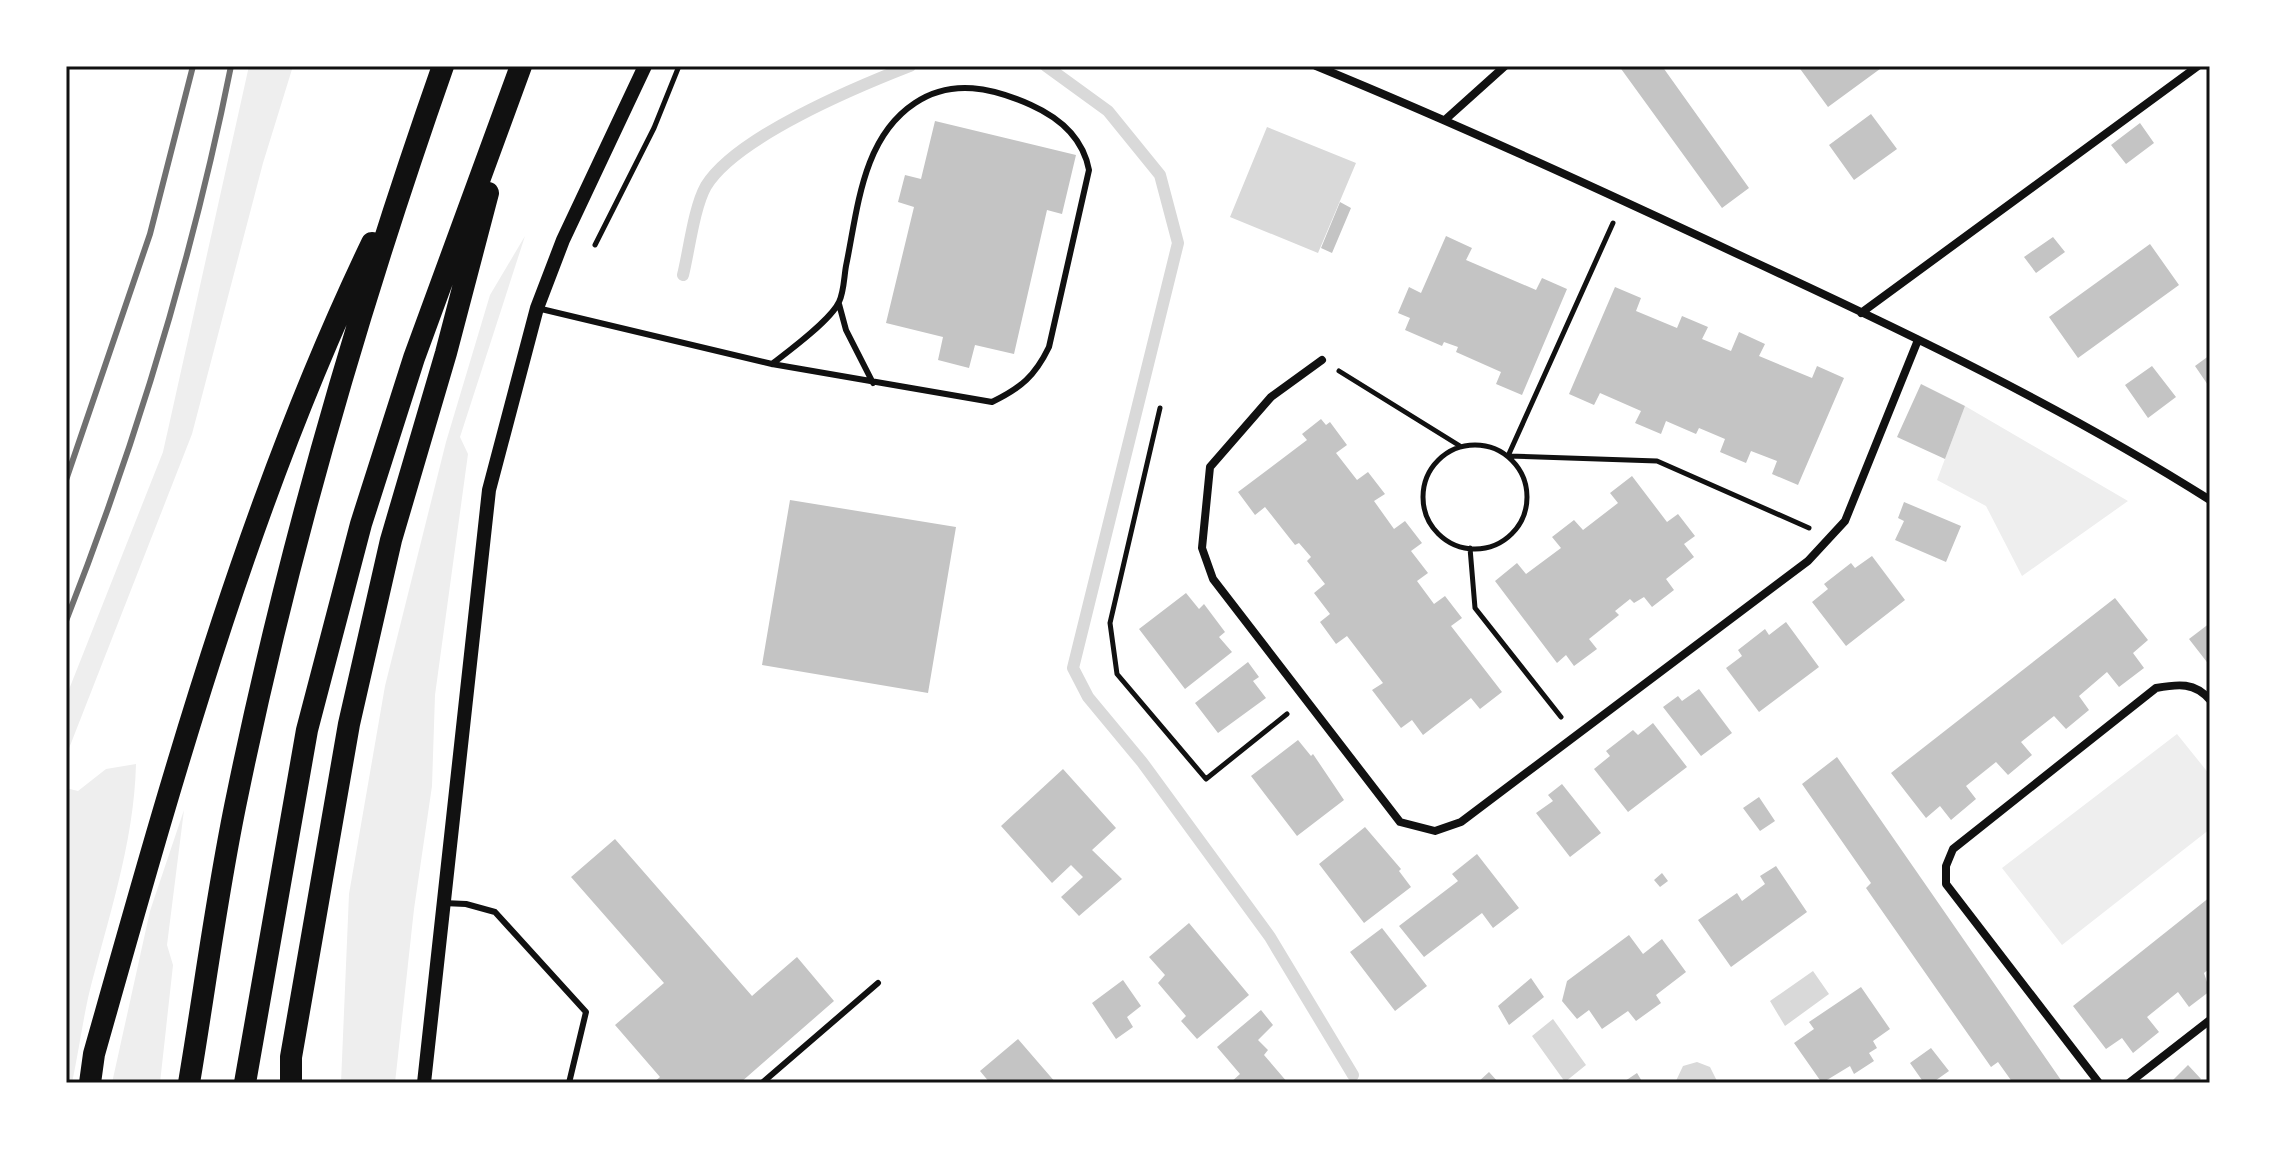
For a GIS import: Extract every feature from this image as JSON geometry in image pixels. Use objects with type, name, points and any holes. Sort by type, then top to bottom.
[{"type":"highway","points":[[189,1083],[236,800],[284,587],[332,411],[403,177],[443,66]]},
{"type":"highway","points":[[245,1083],[307,730],[361,524],[414,358],[520,69]]},
{"type":"highway","points":[[291,1083],[291,1057],[349,724],[391,540],[446,353],[520,69]]},
{"type":"highway","points":[[90,1083],[94,1054],[192,708],[329,332],[403,177]]},
{"type":"street","points":[[424,1083],[489,490],[537,308],[563,240],[645,66]]},
{"type":"street","points":[[1316,66],[1446,119],[1918,340],[2016,388],[2210,500]]},
{"type":"street","points":[[1446,119],[1505,66]]},
{"type":"street","points":[[1861,313],[2198,66]]},
{"type":"street","points":[[1322,360],[1271,397],[1210,467],[1202,548],[1213,579],[1400,822],[1435,831],[1461,822],[1808,561],[1845,521],[1866,477],[1918,340]]},
{"type":"street","points":[[2099,1083],[1946,884],[1946,866],[1953,849],[2156,688],[2179,683],[2201,690],[2210,700]]},
{"type":"street","points":[[2129,1083],[2210,1020]]},
{"type":"lane","points":[[537,308],[772,364],[873,383],[992,402],[1017,390],[1036,373],[1049,347],[1089,170],[1085,149],[1047,112],[1013,97],[958,86],[927,95],[902,111],[877,142],[863,185],[839,304],[846,330],[873,383]]},
{"type":"lane","points":[[772,364],[839,304]]},
{"type":"lane","points":[[443,903],[466,904],[495,912],[586,1012],[569,1083]]},
{"type":"lane","points":[[762,1083],[878,983]]},
{"type":"path","points":[[590,254],[654,128],[679,66]]},
{"type":"path","points":[[1508,456],[1624,201]]},
{"type":"path","points":[[1322,360],[1461,447]]},
{"type":"path","points":[[1160,408],[1110,623],[1117,674],[1206,779],[1307,699]]},
{"type":"path","points":[[1508,456],[1520,470],[1527,486],[1522,521],[1512,535],[1497,545],[1470,548],[1446,540],[1434,529],[1423,497],[1434,466],[1461,447],[1477,444],[1508,456],[1657,461],[1830,537]]},
{"type":"path","points":[[1470,548],[1475,608],[1576,736]]},
{"type":"shaded area","points":[[249,66],[293,66],[263,163],[192,434],[66,756],[66,697],[163,452]]},
{"type":"shaded area","points":[[1267,127],[1356,163],[1318,253],[1230,217]]},
{"type":"shaded area","points":[[525,236],[460,437],[468,454],[435,695],[432,786],[414,909],[395,1083],[341,1083],[349,894],[385,686],[446,442],[490,295]]},
{"type":"shaded area","points":[[1965,406],[2128,501],[2022,576],[1986,506],[1937,480]]},
{"type":"shaded area","points":[[2177,734],[2210,775],[2210,829],[2062,945],[2002,868]]},
{"type":"shaded area","points":[[136,764],[125,853],[88,998],[72,1083],[66,1083],[66,788],[78,791],[106,769]]},
{"type":"shaded area","points":[[184,810],[167,945],[173,965],[160,1083],[112,1083],[150,911]]},
{"type":"shaded area","points":[[1813,971],[1829,994],[1785,1026],[1770,1001]]},
{"type":"shaded area","points":[[1553,1019],[1586,1065],[1565,1082],[1532,1036]]},
{"type":"shaded area","points":[[1697,1062],[1710,1067],[1718,1083],[1675,1083],[1683,1066]]},
{"type":"building","points":[[1619,66],[1662,66],[1749,188],[1722,208]]},
{"type":"building","points":[[1798,66],[1884,66],[1828,107]]},
{"type":"building","points":[[1871,114],[1897,149],[1854,180],[1829,145]]},
{"type":"building","points":[[935,121],[1076,155],[1062,214],[1047,210],[1014,354],[975,345],[969,368],[938,360],[943,337],[886,323],[914,207],[898,202],[905,175],[921,179]]},
{"type":"building","points":[[2140,123],[2154,143],[2126,164],[2111,145]]},
{"type":"building","points":[[1340,202],[1351,208],[1332,253],[1321,248]]},
{"type":"building","points":[[1446,236],[1472,248],[1466,260],[1536,290],[1542,278],[1567,289],[1522,395],[1496,384],[1501,372],[1456,352],[1458,347],[1444,342],[1442,346],[1405,330],[1410,318],[1398,313],[1409,287],[1421,293]]},
{"type":"building","points":[[2053,237],[2065,252],[2036,273],[2024,257]]},
{"type":"building","points":[[2150,244],[2179,285],[2078,358],[2049,317]]},
{"type":"building","points":[[1615,287],[1641,298],[1636,311],[1677,328],[1682,316],[1708,327],[1702,339],[1731,351],[1739,332],[1765,344],[1759,356],[1812,378],[1817,366],[1844,378],[1798,485],[1772,474],[1777,461],[1751,451],[1746,463],[1720,452],[1725,439],[1699,428],[1696,434],[1666,421],[1661,434],[1635,423],[1641,411],[1600,393],[1594,405],[1569,394]]},
{"type":"building","points":[[2210,355],[2210,388],[2195,366]]},
{"type":"building","points":[[2152,366],[2176,397],[2148,418],[2125,385]]},
{"type":"building","points":[[1921,384],[1965,406],[1945,459],[1897,437]]},
{"type":"building","points":[[1321,419],[1326,425],[1330,422],[1347,445],[1336,453],[1357,480],[1368,472],[1385,494],[1374,501],[1394,529],[1405,521],[1422,543],[1411,551],[1428,573],[1417,581],[1434,604],[1445,596],[1462,618],[1451,626],[1502,692],[1480,709],[1471,698],[1423,735],[1412,720],[1401,728],[1372,690],[1383,683],[1347,636],[1336,644],[1320,622],[1330,614],[1314,593],[1325,584],[1307,561],[1311,557],[1299,543],[1295,545],[1265,507],[1255,515],[1238,492],[1307,440],[1302,434]]},
{"type":"building","points":[[1632,476],[1667,522],[1678,514],[1695,536],[1684,544],[1694,557],[1666,579],[1674,590],[1652,607],[1644,597],[1634,603],[1630,599],[1615,611],[1619,615],[1589,639],[1597,649],[1574,666],[1566,655],[1557,663],[1495,581],[1517,563],[1526,574],[1561,548],[1552,537],[1574,520],[1583,530],[1618,503],[1610,493]]},
{"type":"building","points":[[790,500],[956,527],[928,693],[762,665]]},
{"type":"building","points":[[1904,502],[1961,526],[1946,562],[1895,540],[1904,521],[1898,518]]},
{"type":"building","points":[[1872,556],[1905,600],[1846,646],[1812,602],[1828,589],[1824,584],[1851,563],[1855,568]]},
{"type":"building","points":[[1186,593],[1199,609],[1204,604],[1225,632],[1219,637],[1232,652],[1185,689],[1139,629]]},
{"type":"building","points":[[2115,598],[2148,640],[2133,653],[2144,668],[2119,687],[2107,672],[2079,696],[2089,710],[2066,729],[2054,716],[2021,742],[2032,755],[2008,775],[1996,762],[1966,786],[1976,799],[1951,820],[1940,806],[1926,818],[1891,773]]},
{"type":"building","points":[[1786,622],[1819,667],[1759,712],[1726,668],[1742,656],[1738,650],[1765,629],[1769,635]]},
{"type":"building","points":[[2210,623],[2210,666],[2189,639]]},
{"type":"building","points":[[1248,662],[1259,677],[1253,681],[1266,698],[1218,733],[1195,703]]},
{"type":"building","points":[[1699,689],[1732,733],[1701,756],[1663,707],[1678,696],[1682,701]]},
{"type":"building","points":[[1653,723],[1687,767],[1628,812],[1594,769],[1610,756],[1606,751],[1633,730],[1638,735]]},
{"type":"building","points":[[1298,740],[1311,756],[1313,754],[1344,800],[1297,836],[1251,776]]},
{"type":"building","points":[[1837,757],[2063,1083],[2013,1083],[1998,1062],[1991,1067],[1866,888],[1871,883],[1802,784]]},
{"type":"building","points":[[1063,769],[1116,828],[1092,850],[1122,879],[1079,916],[1061,897],[1083,877],[1071,865],[1052,883],[1001,826]]},
{"type":"building","points":[[1562,784],[1601,833],[1570,857],[1536,813],[1553,801],[1548,795]]},
{"type":"building","points":[[1759,797],[1775,821],[1760,831],[1743,808]]},
{"type":"building","points":[[1365,827],[1401,869],[1399,871],[1411,887],[1364,923],[1319,864]]},
{"type":"building","points":[[615,839],[752,996],[797,957],[834,1001],[740,1083],[653,1083],[660,1077],[615,1025],[664,983],[571,877]]},
{"type":"building","points":[[1477,854],[1519,908],[1493,928],[1482,913],[1424,957],[1399,926],[1458,881],[1452,874]]},
{"type":"building","points":[[1776,866],[1807,912],[1731,967],[1698,920],[1737,893],[1742,901],[1765,884],[1760,876]]},
{"type":"building","points":[[1662,873],[1668,881],[1660,887],[1654,880]]},
{"type":"building","points":[[2210,897],[2210,968],[2204,973],[2210,991],[2189,1007],[2178,992],[2147,1017],[2159,1032],[2133,1053],[2122,1038],[2106,1049],[2073,1006]]},
{"type":"building","points":[[1189,923],[1249,995],[1197,1039],[1181,1021],[1186,1016],[1158,983],[1165,975],[1149,957]]},
{"type":"building","points":[[1382,928],[1427,986],[1395,1011],[1350,952]]},
{"type":"building","points":[[1629,935],[1643,954],[1662,939],[1686,972],[1656,995],[1661,1003],[1636,1021],[1628,1011],[1602,1029],[1589,1010],[1577,1019],[1562,1001],[1567,981]]},
{"type":"building","points":[[1531,978],[1544,997],[1509,1025],[1498,1006]]},
{"type":"building","points":[[1123,980],[1141,1006],[1127,1017],[1133,1027],[1116,1039],[1092,1003]]},
{"type":"building","points":[[1861,987],[1890,1029],[1873,1041],[1877,1048],[1869,1053],[1874,1061],[1854,1074],[1850,1066],[1822,1083],[1794,1043],[1814,1029],[1809,1022]]},
{"type":"building","points":[[1261,1010],[1273,1025],[1258,1040],[1268,1050],[1264,1055],[1288,1083],[1230,1083],[1240,1074],[1217,1047]]},
{"type":"building","points":[[1018,1039],[1056,1083],[990,1083],[980,1071]]},
{"type":"building","points":[[1931,1048],[1949,1071],[1932,1083],[1924,1083],[1910,1063]]},
{"type":"building","points":[[2188,1065],[2201,1079],[2196,1083],[2170,1083]]},
{"type":"building","points":[[1489,1072],[1499,1083],[1477,1083]]},
{"type":"building","points":[[1637,1073],[1643,1083],[1622,1083]]},
{"type":"waterway","points":[[683,275],[702,195],[721,168],[769,132],[830,100],[910,66]]},
{"type":"waterway","points":[[1046,66],[1108,111],[1160,175],[1178,243],[1073,668],[1088,697],[1142,762],[1270,937],[1353,1075]]},
{"type":"railway","points":[[66,480],[150,234],[193,66]]},
{"type":"railway","points":[[66,621],[116,485],[161,347],[199,207],[231,66]]}]
